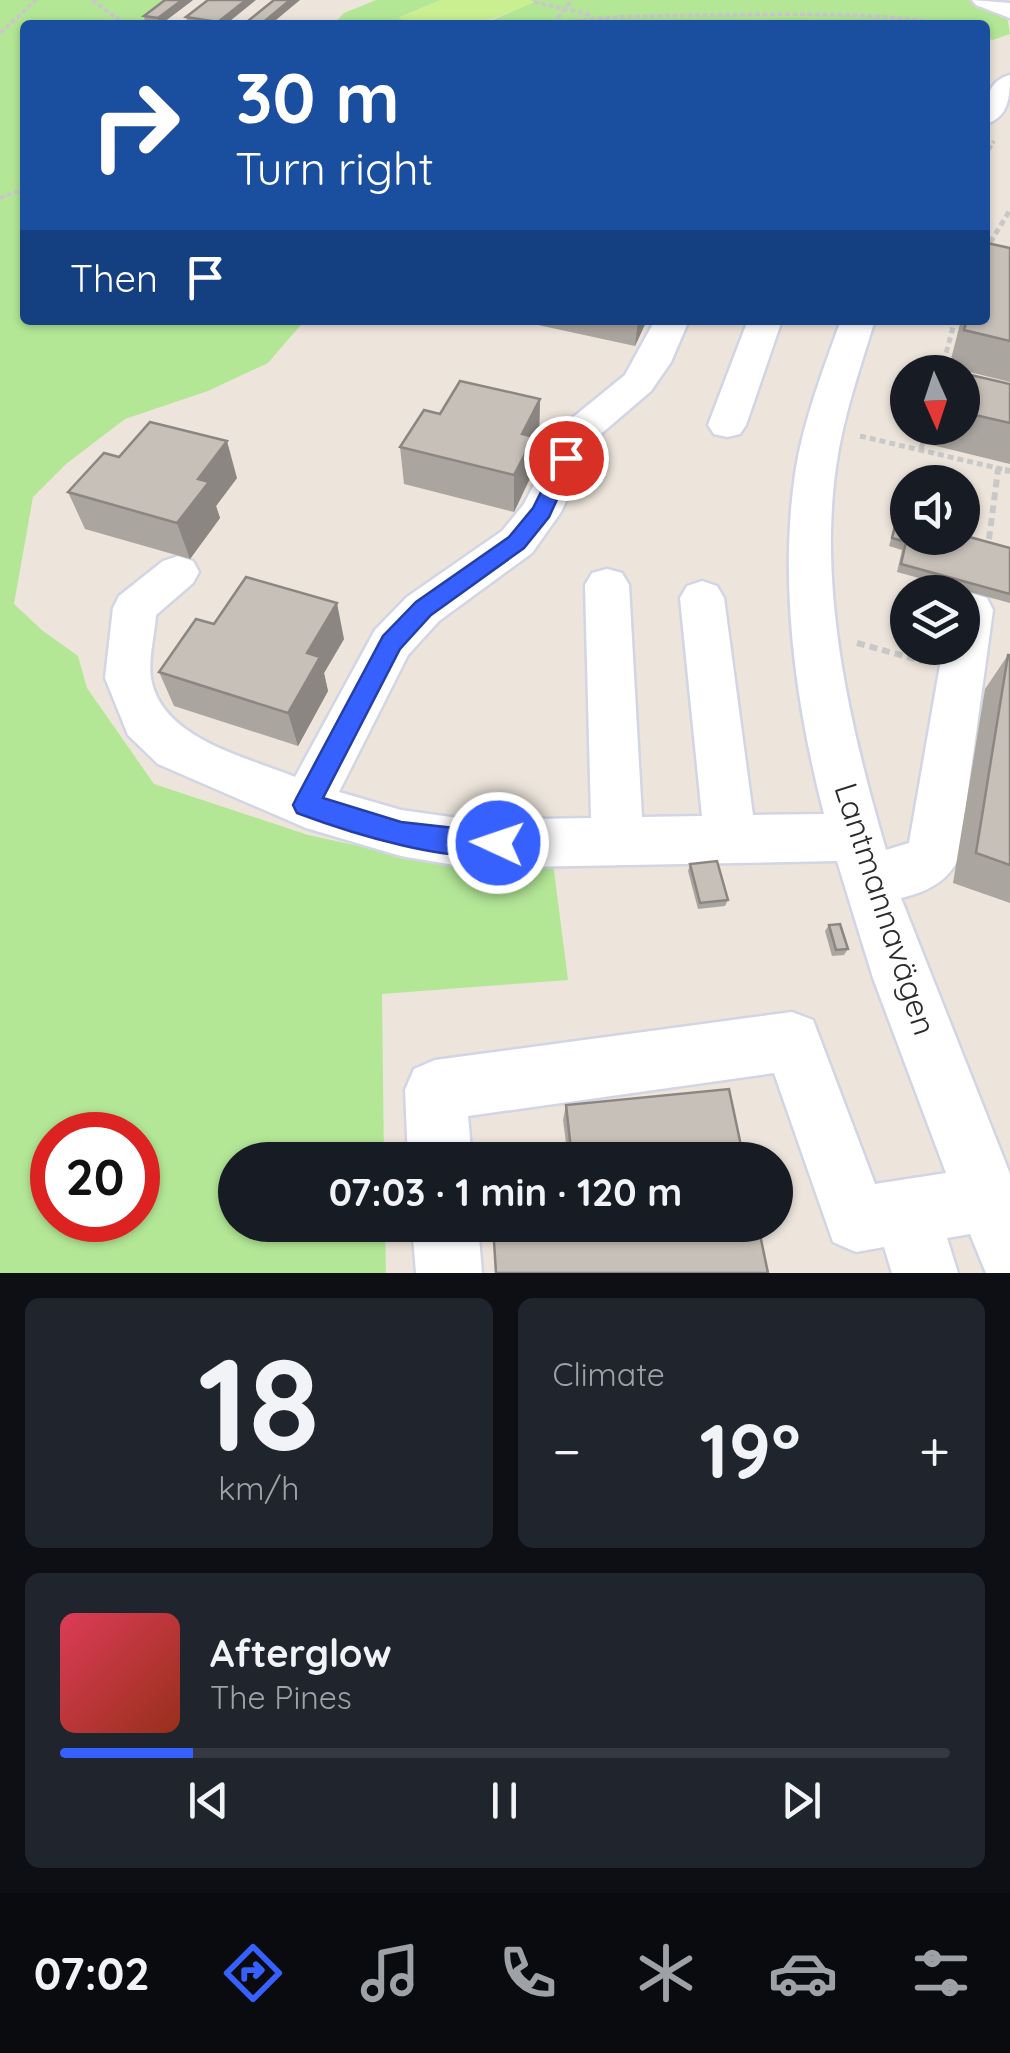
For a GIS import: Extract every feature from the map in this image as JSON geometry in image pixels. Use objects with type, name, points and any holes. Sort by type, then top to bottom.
[{"type":"street","points":[[984,0],[1010,11]]},
{"type":"street","points":[[990,105],[1007,66]]},
{"type":"street","points":[[306,805],[392,643],[424,608],[516,542],[542,512],[579,432],[638,383],[653,362],[670,325]]},
{"type":"street","points":[[727,424],[763,325]]},
{"type":"street","name":"Lantmannavägen","points":[[856,325],[822,429],[812,495],[813,603],[818,656],[840,777],[862,858],[999,1225]]},
{"type":"street","points":[[178,572],[135,608],[128,678],[145,721],[175,749],[306,805],[401,834],[472,844],[730,841],[862,858],[907,872],[933,857],[963,665]]},
{"type":"street","points":[[607,585],[618,844]]},
{"type":"street","points":[[702,598],[730,841]]},
{"type":"street","points":[[439,1142],[435,1090],[792,1041],[856,1219],[906,1212],[999,1225]]},
{"type":"street","points":[[906,1212],[925,1273]]},
{"type":"street","points":[[446,1242],[448,1273]]},
{"type":"path","points":[[0,33],[36,0]]},
{"type":"path","points":[[92,0],[119,20]]},
{"type":"path","points":[[556,20],[572,0]]},
{"type":"path","points":[[534,2],[593,16]]},
{"type":"path","points":[[575,20],[593,16],[852,12],[912,20]]},
{"type":"path","points":[[990,244],[1008,220],[1010,210]]},
{"type":"path","points":[[945,355],[953,325]]},
{"type":"path","points":[[822,429],[921,448],[1010,471]]},
{"type":"path","points":[[989,539],[998,468]]},
{"type":"path","points":[[851,625],[856,662]]},
{"type":"green space","points":[[0,0],[168,0],[145,20],[20,20],[20,325],[301,325],[268,363],[208,391],[125,419],[66,464],[33,497],[14,604],[78,656],[87,688],[154,784],[308,835],[447,865],[553,863],[568,980],[382,994],[384,1142],[218,1142],[218,1242],[385,1242],[386,1273],[0,1273]]},
{"type":"green space","points":[[376,0],[441,0],[400,17],[406,20],[338,20],[344,13]]},
{"type":"green space","points":[[441,0],[534,2],[487,20],[398,18]]},
{"type":"green space","points":[[529,0],[974,0],[1007,16],[1010,34],[990,39],[990,20],[493,20],[533,2]]},
{"type":"building","points":[[165,0],[182,0],[158,18],[144,16]]},
{"type":"building","points":[[208,0],[246,0],[221,20],[186,17]]},
{"type":"building","points":[[274,0],[290,0],[266,20],[249,20]]},
{"type":"building","points":[[990,244],[1010,248],[1010,341],[964,330],[966,325],[990,325]]},
{"type":"building","points":[[980,377],[1010,384],[1010,423],[980,416]]},
{"type":"building","points":[[460,381],[540,399],[522,434],[534,437],[514,475],[400,447],[424,410],[440,414]]},
{"type":"building","points":[[150,422],[227,441],[198,479],[209,482],[177,523],[68,492],[104,453],[119,457]]},
{"type":"building","points":[[980,540],[1010,548],[1010,594],[980,586],[980,575],[941,575],[901,564],[903,555],[980,555]]},
{"type":"building","points":[[246,577],[337,603],[307,653],[320,657],[288,713],[159,672],[196,619],[214,624]]},
{"type":"building","points":[[1010,655],[1010,865],[976,853]]},
{"type":"building","points":[[717,861],[728,900],[700,903],[690,864]]},
{"type":"building","points":[[840,924],[848,949],[836,950],[829,925]]},
{"type":"building","points":[[729,1089],[740,1142],[570,1142],[566,1105]]},
{"type":"building","points":[[494,1242],[762,1242],[768,1273],[496,1273]]},
{"type":"route","points":[[498,843],[472,844],[401,834],[306,805],[392,643],[424,608],[516,542],[542,512],[566,458]]}]
